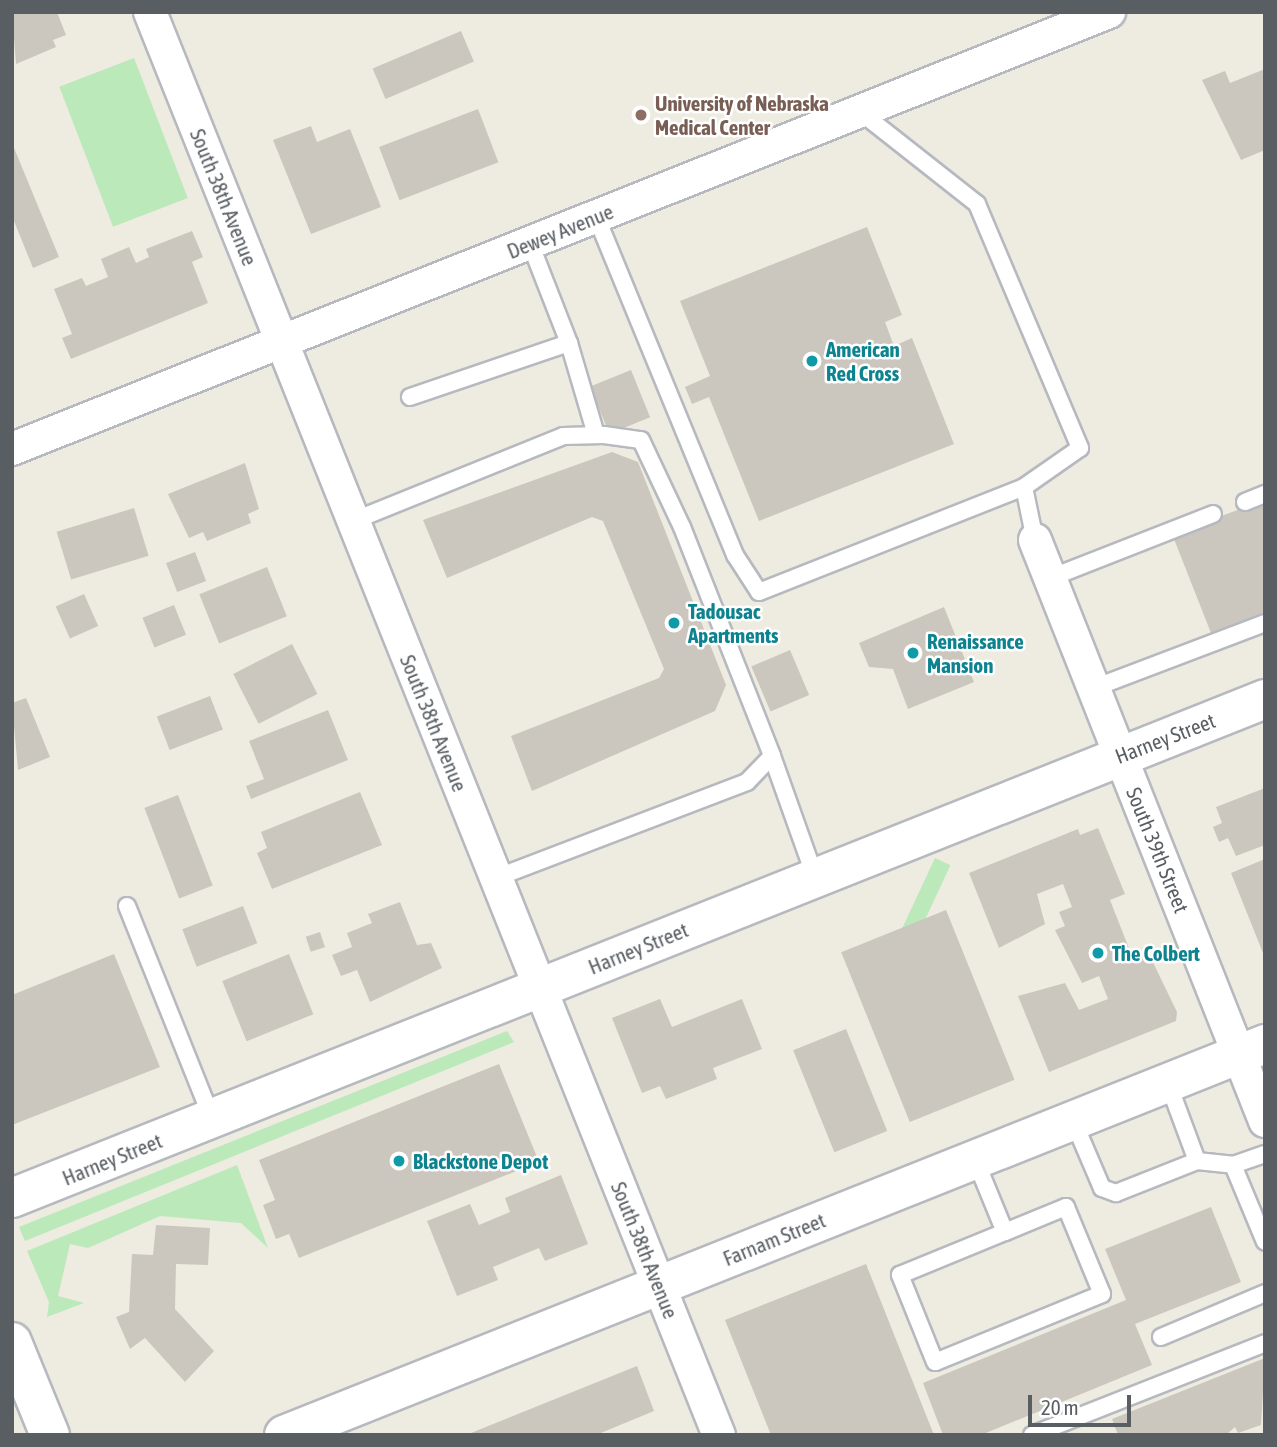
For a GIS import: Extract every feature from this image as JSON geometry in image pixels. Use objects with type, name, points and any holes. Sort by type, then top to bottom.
[{"type":"main road","name":"Harney Street","points":[[12,1198],[1265,699]]},
{"type":"main road","name":"Farnam Street","points":[[284,1435],[1252,1049]]},
{"type":"main road","points":[[12,1342],[50,1435]]},
{"type":"street","name":"South 38th Avenue","points":[[150,12],[719,1435]]},
{"type":"street","name":"Dewey Avenue","points":[[12,450],[1109,12]]},
{"type":"street","name":"South 39th Street","points":[[1035,540],[1120,755],[1252,1049],[1265,1121]]},
{"type":"lane","points":[[596,216],[735,555],[759,592],[1024,487],[1080,448],[977,204],[859,111]]},
{"type":"lane","points":[[530,243],[569,343],[596,435]]},
{"type":"lane","points":[[410,397],[569,343]]},
{"type":"lane","points":[[353,521],[563,436],[596,435],[641,440],[772,756],[815,877]]},
{"type":"lane","points":[[1024,487],[1035,540]]},
{"type":"lane","points":[[1245,502],[1265,494]]},
{"type":"lane","points":[[1049,578],[1213,514]]},
{"type":"lane","points":[[1094,688],[1265,623]]},
{"type":"lane","points":[[496,878],[747,782],[772,756]]},
{"type":"lane","points":[[127,906],[212,1118]]},
{"type":"lane","points":[[1167,1083],[1197,1161]]},
{"type":"lane","points":[[1073,1120],[1102,1188],[1116,1193],[1197,1161],[1233,1165],[1265,1154]]},
{"type":"lane","points":[[975,1159],[1004,1233]]},
{"type":"lane","points":[[1233,1165],[1265,1242]]},
{"type":"lane","points":[[1066,1207],[1102,1294],[935,1362],[900,1275],[1004,1233],[1066,1207]]},
{"type":"lane","points":[[1161,1337],[1265,1293]]},
{"type":"lane","points":[[1032,1435],[1054,1431],[1265,1343]]},
{"type":"green space","points":[[134,58],[188,198],[113,227],[59,87]]},
{"type":"green space","points":[[935,858],[950,865],[885,1005],[870,998]]},
{"type":"green space","points":[[507,1031],[514,1042],[25,1241],[19,1227]]},
{"type":"green space","points":[[237,1165],[268,1248],[241,1223],[160,1216],[88,1248],[70,1244],[58,1296],[84,1303],[47,1317],[49,1302],[27,1251]]},
{"type":"building","points":[[12,12],[57,12],[66,35],[53,40],[56,47],[16,64]]},
{"type":"building","points":[[461,31],[474,61],[386,99],[373,69]]},
{"type":"building","points":[[1265,69],[1265,150],[1241,160],[1202,80],[1225,71],[1230,83]]},
{"type":"building","points":[[478,109],[498,162],[399,200],[379,147]]},
{"type":"building","points":[[311,126],[317,142],[350,129],[381,207],[311,234],[273,140]]},
{"type":"building","points":[[12,143],[59,257],[33,268],[12,216]]},
{"type":"building","name":"American Red Cross","points":[[867,227],[902,315],[885,322],[894,346],[912,338],[954,444],[759,521],[709,397],[692,404],[685,387],[710,376],[680,301]]},
{"type":"building","points":[[192,231],[203,257],[192,262],[208,303],[71,359],[62,338],[72,334],[54,289],[82,278],[86,286],[108,277],[101,259],[129,247],[136,263],[149,257],[146,249]]},
{"type":"building","points":[[631,370],[650,417],[609,434],[590,386]]},
{"type":"building","name":"Tadousac Apartments","points":[[612,452],[638,462],[726,685],[715,711],[532,791],[511,736],[659,678],[664,669],[603,521],[592,517],[447,578],[423,520]]},
{"type":"building","points":[[245,463],[259,509],[248,514],[251,523],[207,541],[203,532],[189,538],[168,494]]},
{"type":"building","points":[[1265,500],[1265,612],[1211,633],[1172,534]]},
{"type":"building","points":[[134,508],[149,556],[71,579],[57,532]]},
{"type":"building","points":[[195,552],[206,581],[177,592],[166,563]]},
{"type":"building","points":[[267,567],[287,616],[219,643],[199,594]]},
{"type":"building","points":[[84,594],[98,626],[70,639],[56,607]]},
{"type":"building","points":[[174,605],[186,635],[154,647],[142,618]]},
{"type":"building","name":"Renaissance Mansion","points":[[944,607],[974,682],[908,709],[893,669],[869,667],[859,643]]},
{"type":"building","points":[[292,644],[317,694],[259,724],[233,674]]},
{"type":"building","points":[[790,650],[809,695],[770,712],[751,666]]},
{"type":"building","points":[[210,696],[223,730],[170,750],[157,716]]},
{"type":"building","points":[[26,698],[50,757],[18,770],[12,703]]},
{"type":"building","points":[[328,710],[348,760],[251,799],[246,786],[264,779],[249,741]]},
{"type":"building","points":[[1265,788],[1265,845],[1236,856],[1228,838],[1219,842],[1213,827],[1222,823],[1216,807]]},
{"type":"building","points":[[360,792],[382,845],[272,889],[257,853],[267,848],[261,832]]},
{"type":"building","points":[[178,795],[213,886],[179,898],[144,808]]},
{"type":"building","name":"The Colbert","points":[[1098,828],[1125,894],[1110,900],[1132,956],[1147,950],[1177,1012],[1176,1021],[1049,1072],[1018,996],[1065,983],[1079,1010],[1108,999],[1099,976],[1082,983],[1055,930],[1065,926],[1059,912],[1072,907],[1063,884],[1037,894],[1045,924],[999,948],[969,873],[1078,829],[1080,835]]},
{"type":"building","points":[[1265,859],[1265,958],[1231,873]]},
{"type":"building","points":[[400,902],[417,945],[431,943],[442,968],[370,1002],[357,970],[341,976],[332,955],[352,947],[347,933],[372,923],[368,914]]},
{"type":"building","points":[[243,906],[257,943],[197,967],[182,929]]},
{"type":"building","points":[[946,910],[1015,1080],[910,1122],[841,952]]},
{"type":"building","points":[[320,932],[325,947],[311,952],[306,937]]},
{"type":"building","points":[[114,954],[160,1067],[12,1125],[12,995]]},
{"type":"building","points":[[289,954],[313,1014],[247,1041],[222,981]]},
{"type":"building","points":[[660,999],[672,1027],[742,999],[762,1049],[713,1068],[717,1079],[666,1099],[660,1086],[642,1093],[612,1018]]},
{"type":"building","points":[[846,1029],[887,1131],[834,1152],[793,1050]]},
{"type":"building","name":"Blackstone Depot","points":[[499,1064],[539,1162],[299,1258],[289,1234],[276,1239],[263,1205],[275,1200],[259,1160]]},
{"type":"building","points":[[561,1175],[588,1244],[545,1261],[539,1248],[493,1267],[498,1280],[457,1296],[427,1221],[470,1204],[479,1225],[510,1212],[505,1198]]},
{"type":"building","points":[[1211,1207],[1241,1282],[1135,1324],[1152,1365],[981,1435],[943,1435],[923,1383],[1126,1300],[1105,1249]]},
{"type":"building","points":[[156,1225],[210,1228],[208,1265],[176,1264],[175,1309],[214,1351],[185,1382],[145,1338],[130,1349],[116,1317],[129,1312],[132,1254],[153,1255]]},
{"type":"building","points":[[866,1264],[934,1435],[771,1435],[725,1320]]},
{"type":"building","points":[[1265,1358],[1261,1425],[1238,1433],[1235,1427],[1226,1435],[1118,1435],[1112,1419]]},
{"type":"building","points":[[637,1366],[654,1411],[596,1435],[466,1435]]},
{"type":"place","name":"University of Nebraska Medical Center","points":[[641,115]]},
{"type":"place","name":"American Red Cross","points":[[812,361]]},
{"type":"place","name":"Tadousac Apartments","points":[[674,623]]},
{"type":"place","name":"Renaissance Mansion","points":[[913,653]]},
{"type":"place","name":"The Colbert","points":[[1098,953]]},
{"type":"place","name":"Blackstone Depot","points":[[399,1161]]}]
